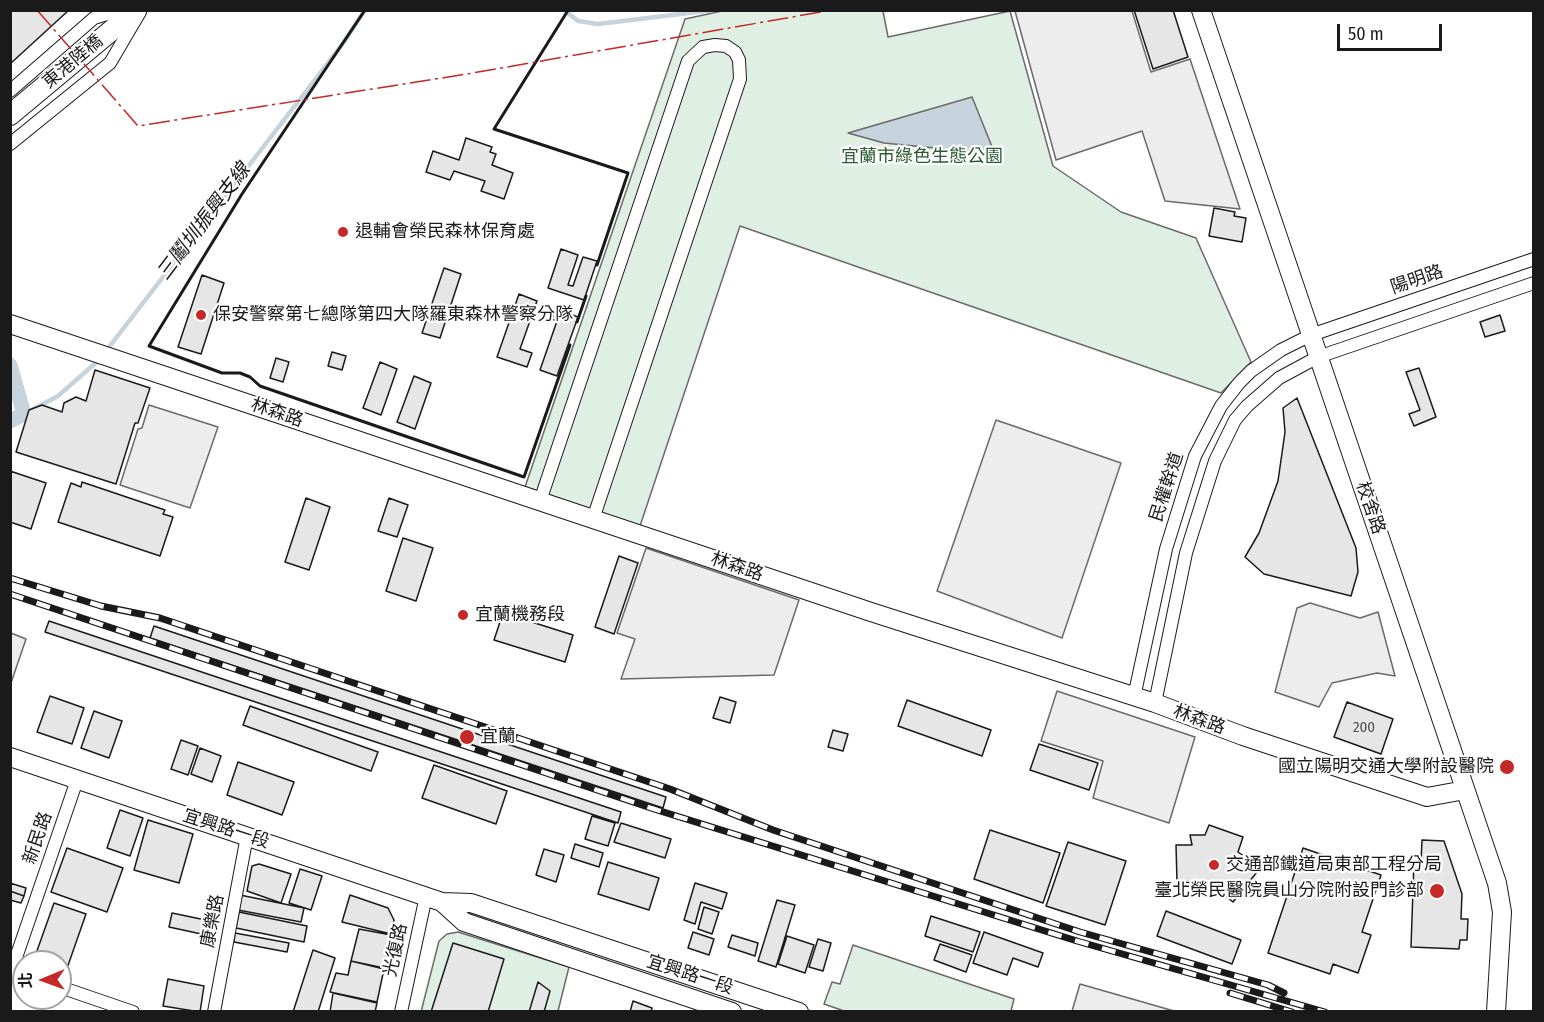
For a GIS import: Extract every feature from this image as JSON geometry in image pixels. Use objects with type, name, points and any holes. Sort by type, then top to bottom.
[{"type":"main road","name":"東港陸橋","points":[[10,115],[136,10]]},
{"type":"street","points":[[10,91],[94,18],[120,10]]},
{"type":"street","points":[[10,144],[110,63],[141,10]]},
{"type":"street","name":"校舍路","points":[[1201,10],[1497,883],[1502,912],[1496,1011]]},
{"type":"street","points":[[540,501],[688,61],[703,47],[726,46],[735,52],[739,60],[740,79],[593,519]]},
{"type":"street","name":"陽明路","points":[[1311,335],[1533,259]]},
{"type":"street","points":[[1318,357],[1533,283]]},
{"type":"street","name":"林森路","points":[[10,324],[1036,666],[1155,703],[1243,736],[1427,797],[1466,790]]},
{"type":"street","name":"民權幹道","points":[[1134,697],[1166,549],[1195,456],[1208,429],[1221,406],[1251,371],[1281,350],[1311,335]]},
{"type":"street","name":"民權幹道","points":[[1155,703],[1186,553],[1215,461],[1235,420],[1246,406],[1279,378],[1318,357]]},
{"type":"street","name":"宜興路一段","points":[[10,758],[434,899],[471,903],[799,1011]]},
{"type":"street","name":"新民路","points":[[22,950],[77,780]]},
{"type":"street","name":"康樂路","points":[[214,1011],[247,836]]},
{"type":"street","name":"宜興路一段","points":[[434,899],[464,922],[732,1011]]},
{"type":"street","name":"光復路","points":[[401,1011],[434,899]]},
{"type":"street","points":[[72,991],[133,1011]]},
{"type":"green space","name":"宜蘭市綠色生態公園","points":[[722,11],[883,11],[888,37],[1010,11],[1053,166],[1121,212],[1196,238],[1251,362],[1221,393],[740,226],[640,526],[525,487],[685,19]]},
{"type":"green space","points":[[458,932],[569,967],[558,1011],[421,1012],[439,941],[447,934]]},
{"type":"green space","points":[[853,945],[1014,999],[1011,1011],[847,1012],[824,1004],[832,982],[840,984]]},
{"type":"shaded area","points":[[1015,11],[1132,11],[1151,72],[1190,59],[1240,209],[1165,201],[1142,131],[1056,160]]},
{"type":"shaded area","points":[[972,97],[995,154],[884,143],[848,133]]},
{"type":"shaded area","points":[[149,405],[218,427],[190,508],[120,485],[138,429],[142,428]]},
{"type":"shaded area","points":[[996,420],[1121,463],[1062,638],[937,591]]},
{"type":"shaded area","points":[[646,548],[799,600],[774,675],[621,679],[635,639],[617,633]]},
{"type":"shaded area","points":[[1310,603],[1360,618],[1378,612],[1395,676],[1377,673],[1332,683],[1319,707],[1275,692],[1297,608]]},
{"type":"shaded area","points":[[10,633],[26,639],[11,683]]},
{"type":"shaded area","points":[[1057,691],[1195,737],[1169,823],[1093,798],[1103,761],[1041,741]]},
{"type":"shaded area","points":[[1080,984],[1174,1011],[1072,1011]]},
{"type":"building","points":[[10,10],[69,10],[10,64]]},
{"type":"building","points":[[1134,10],[1173,10],[1188,57],[1153,69]]},
{"type":"building","name":"退輔會榮民森林保育處","points":[[466,138],[492,147],[490,152],[496,154],[492,165],[513,173],[504,199],[481,191],[485,181],[454,171],[450,180],[426,172],[433,151],[459,160]]},
{"type":"building","points":[[1214,208],[1235,212],[1234,216],[1246,218],[1242,242],[1209,236]]},
{"type":"building","points":[[561,249],[578,255],[568,285],[573,286],[583,257],[597,261],[584,300],[548,288]]},
{"type":"building","points":[[444,268],[461,274],[440,338],[422,333]]},
{"type":"building","name":"保安警察第七總隊第四大隊羅東森林警察分隊","points":[[202,275],[224,283],[201,354],[178,347]]},
{"type":"building","points":[[519,294],[537,301],[520,349],[532,353],[527,367],[497,357]]},
{"type":"building","points":[[556,309],[578,317],[557,376],[540,370],[557,321],[552,319]]},
{"type":"building","points":[[1500,315],[1505,331],[1485,337],[1480,322]]},
{"type":"building","points":[[332,352],[346,356],[342,370],[328,366]]},
{"type":"building","points":[[276,358],[289,362],[283,382],[270,378]]},
{"type":"building","points":[[380,362],[397,369],[381,415],[363,408]]},
{"type":"building","points":[[1419,368],[1436,417],[1414,426],[1409,414],[1420,410],[1406,372]]},
{"type":"building","points":[[95,370],[150,388],[138,423],[135,423],[116,484],[16,452],[29,410],[42,405],[62,412],[64,403],[76,397],[86,401]]},
{"type":"building","points":[[414,376],[431,383],[415,429],[397,422]]},
{"type":"building","points":[[1297,398],[1356,548],[1358,572],[1351,596],[1264,574],[1245,557],[1259,533],[1278,481],[1285,432],[1283,408]]},
{"type":"building","points":[[10,471],[46,483],[31,529],[10,522]]},
{"type":"building","points":[[82,482],[165,510],[163,514],[173,517],[160,556],[58,522],[71,483],[81,487]]},
{"type":"building","points":[[306,498],[330,507],[309,570],[285,562]]},
{"type":"building","points":[[389,498],[408,505],[397,537],[378,531]]},
{"type":"building","points":[[403,538],[433,548],[416,601],[386,591]]},
{"type":"building","points":[[619,556],[638,563],[614,634],[595,627]]},
{"type":"building","points":[[503,613],[573,635],[565,662],[494,640]]},
{"type":"building","points":[[49,621],[621,812],[618,823],[45,632]]},
{"type":"building","points":[[154,626],[666,797],[663,808],[150,638]]},
{"type":"building","points":[[50,696],[84,708],[72,744],[37,732]]},
{"type":"building","points":[[720,697],[736,702],[730,723],[713,718]]},
{"type":"building","points":[[907,700],[991,730],[982,756],[898,726]]},
{"type":"building","points":[[1347,702],[1393,719],[1381,754],[1334,737]]},
{"type":"building","points":[[250,706],[378,752],[371,771],[243,725]]},
{"type":"building","points":[[94,711],[122,721],[109,758],[81,748]]},
{"type":"building","points":[[833,730],[848,734],[843,751],[828,747]]},
{"type":"building","points":[[181,740],[198,746],[188,775],[171,769]]},
{"type":"building","points":[[1039,744],[1098,763],[1089,790],[1030,770]]},
{"type":"building","points":[[200,748],[221,756],[212,782],[191,774]]},
{"type":"building","points":[[238,762],[294,782],[282,815],[227,795]]},
{"type":"building","points":[[434,765],[507,791],[496,824],[422,798]]},
{"type":"building","points":[[120,810],[143,818],[130,856],[107,848]]},
{"type":"building","points":[[592,816],[615,823],[608,846],[585,839]]},
{"type":"building","points":[[148,820],[193,834],[179,883],[134,870]]},
{"type":"building","points":[[621,823],[671,839],[665,858],[614,842]]},
{"type":"building","name":"交通部鐵道局東部工程分局","points":[[1209,825],[1243,837],[1238,852],[1254,863],[1248,867],[1257,872],[1233,902],[1218,890],[1214,895],[1199,890],[1196,883],[1177,882],[1176,845],[1192,845],[1190,835],[1205,835]]},
{"type":"building","points":[[990,830],[1060,853],[1043,903],[974,879]]},
{"type":"building","points":[[1422,840],[1444,841],[1462,894],[1461,919],[1468,919],[1467,940],[1460,940],[1459,949],[1411,947],[1414,861],[1421,862]]},
{"type":"building","points":[[1068,842],[1126,861],[1105,925],[1046,906]]},
{"type":"building","points":[[575,844],[603,853],[599,867],[571,858]]},
{"type":"building","points":[[67,848],[123,868],[107,912],[51,892]]},
{"type":"building","points":[[1303,848],[1381,875],[1362,932],[1371,935],[1358,973],[1333,964],[1330,974],[1268,953]]},
{"type":"building","points":[[544,849],[564,855],[556,882],[536,875]]},
{"type":"building","points":[[608,862],[659,878],[649,910],[598,894]]},
{"type":"building","points":[[259,864],[291,874],[281,903],[247,891],[252,866]]},
{"type":"building","points":[[300,869],[322,876],[311,910],[289,903]]},
{"type":"building","points":[[10,883],[26,888],[24,896],[10,891]]},
{"type":"building","points":[[695,883],[727,893],[722,909],[701,902],[695,924],[684,920]]},
{"type":"building","points":[[10,891],[24,896],[21,903],[10,900]]},
{"type":"building","points":[[240,895],[304,908],[301,922],[238,910]]},
{"type":"building","points":[[350,895],[388,908],[394,920],[391,934],[342,922]]},
{"type":"building","points":[[777,900],[795,905],[776,967],[758,961]]},
{"type":"building","points":[[54,903],[86,914],[72,954],[72,950],[37,950]]},
{"type":"building","points":[[704,907],[719,912],[712,934],[698,929]]},
{"type":"building","points":[[1166,911],[1241,940],[1232,964],[1157,936]]},
{"type":"building","points":[[239,912],[307,926],[304,942],[236,928]]},
{"type":"building","points":[[172,913],[215,922],[206,935],[169,927]]},
{"type":"building","points":[[931,916],[980,932],[973,952],[925,936]]},
{"type":"building","points":[[359,929],[391,935],[384,968],[351,961]]},
{"type":"building","points":[[693,932],[714,939],[709,955],[688,948]]},
{"type":"building","points":[[984,932],[1043,953],[1038,967],[1013,958],[1007,975],[973,963]]},
{"type":"building","points":[[235,933],[289,943],[287,952],[234,942]]},
{"type":"building","points":[[732,935],[758,943],[755,956],[728,947]]},
{"type":"building","points":[[787,936],[814,945],[805,973],[778,964]]},
{"type":"building","points":[[818,939],[831,943],[823,971],[809,967]]},
{"type":"building","points":[[453,943],[504,959],[488,1012],[431,1012]]},
{"type":"building","points":[[940,944],[972,955],[966,972],[934,960]]},
{"type":"building","points":[[313,950],[335,958],[318,1012],[293,1012]]},
{"type":"building","points":[[351,961],[384,969],[377,1002],[330,992],[336,973],[348,975]]},
{"type":"building","points":[[168,979],[204,986],[200,1012],[163,1006]]},
{"type":"building","points":[[538,982],[550,991],[544,1012],[529,1012]]},
{"type":"building","points":[[333,993],[377,1003],[375,1012],[330,1012]]},
{"type":"building","points":[[633,1001],[652,1008],[651,1012],[630,1012]]},
{"type":"waterway","name":"三鬮圳振興支線","points":[[106,351],[344,42],[365,10]]},
{"type":"waterway","name":"三鬮圳振興支線","points":[[564,10],[578,21],[598,24],[714,10]]},
{"type":"waterway","name":"三鬮圳振興支線","points":[[24,414],[58,396],[99,360]]},
{"type":"waterway","points":[[10,365],[24,414],[10,421]]},
{"type":"railway","points":[[10,578],[101,606],[160,618],[670,789],[773,830],[1080,932],[1268,985],[1284,993]]},
{"type":"railway","points":[[10,594],[654,809],[1077,941],[1325,1012]]},
{"type":"railway","points":[[1230,993],[1292,1012]]},
{"type":"wall","points":[[365,10],[242,194],[149,346],[222,373],[240,373],[250,377],[260,386],[524,477],[570,345]]},
{"type":"wall","points":[[565,10],[567,12],[494,129],[628,173],[597,265]]},
{"type":"wall","points":[[577,322],[586,296]]},
{"type":"power","points":[[37,10],[138,126],[467,74],[832,10]]},
{"type":"place","name":"退輔會榮民森林保育處","points":[[343,232]]},
{"type":"place","name":"保安警察第七總隊第四大隊羅東森林警察分隊","points":[[201,315]]},
{"type":"place","name":"宜蘭機務段","points":[[463,615]]},
{"type":"place","name":"宜蘭","points":[[467,737]]},
{"type":"place","name":"國立陽明交通大學附設醫院","points":[[1507,767]]},
{"type":"place","name":"交通部鐵道局東部工程分局","points":[[1214,865]]},
{"type":"place","name":"臺北榮民醫院員山分院附設門診部","points":[[1437,891]]}]
